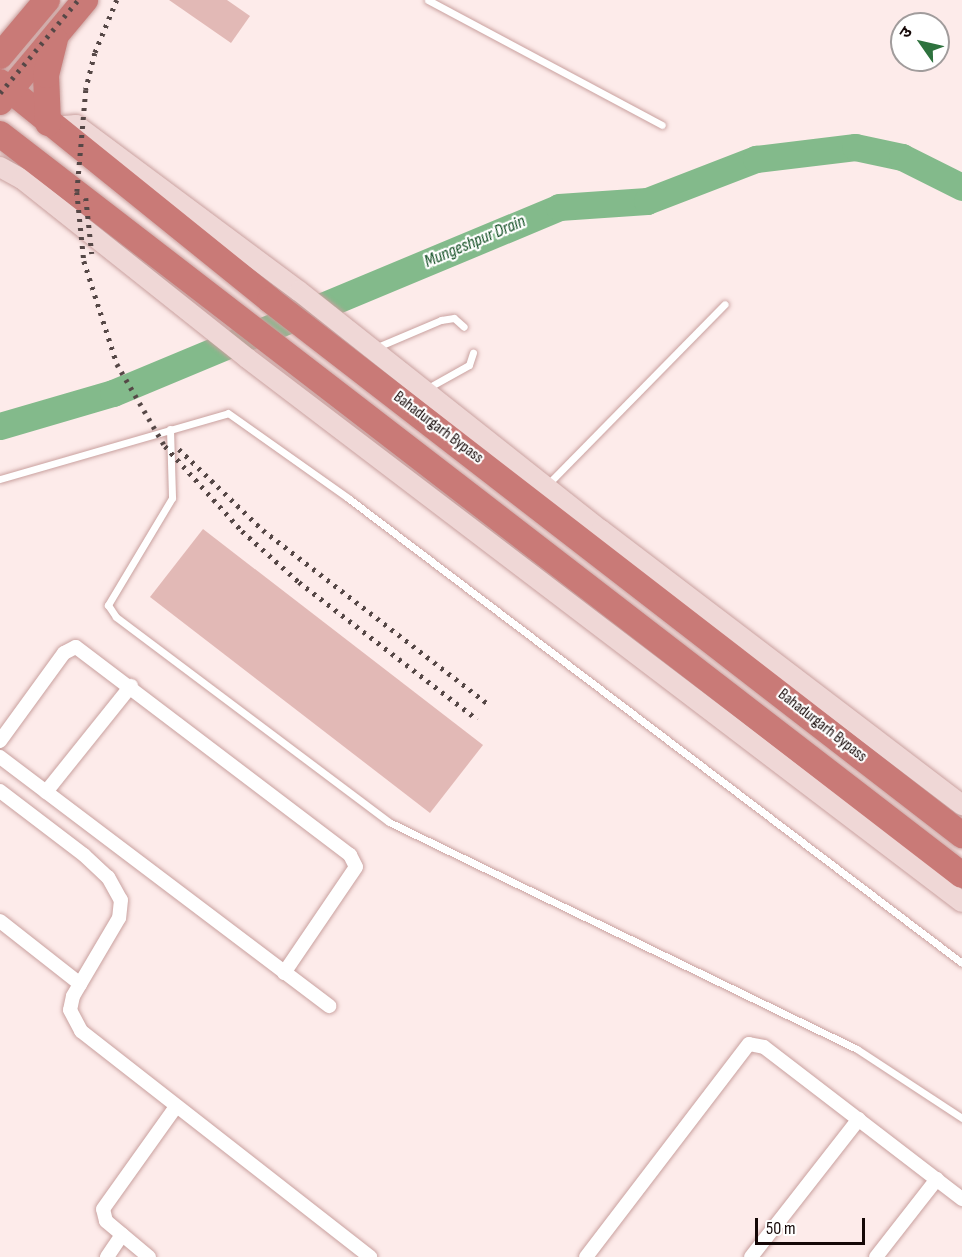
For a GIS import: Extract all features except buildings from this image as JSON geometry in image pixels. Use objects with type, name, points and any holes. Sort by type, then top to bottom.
[{"type":"highway","points":[[0,56],[47,0]]},
{"type":"highway","name":"Bahadurgarh Bypass","points":[[85,0],[3,92],[50,125],[270,300],[962,835]]},
{"type":"highway","points":[[50,125],[46,75],[56,34]]},
{"type":"highway","name":"Bahadurgarh Bypass","points":[[3,139],[276,346],[889,833],[962,875]]},
{"type":"highway","points":[[889,833],[916,800]]},
{"type":"main road","points":[[50,125],[76,125],[299,291],[546,486],[962,805]]},
{"type":"main road","points":[[0,167],[22,179],[247,358],[889,833],[962,902]]},
{"type":"street","points":[[0,741],[70,648],[83,650],[355,860],[356,867],[284,973]]},
{"type":"street","points":[[46,792],[131,686]]},
{"type":"street","points":[[0,757],[328,1006]]},
{"type":"street","points":[[0,791],[84,855],[117,889],[122,900],[119,918],[80,984],[70,1011],[81,1031],[175,1108],[370,1257]]},
{"type":"street","points":[[0,921],[80,984]]},
{"type":"street","points":[[586,1257],[749,1044],[764,1047],[962,1198]]},
{"type":"street","points":[[149,1257],[122,1235],[103,1215],[105,1203],[175,1108]]},
{"type":"street","points":[[751,1257],[859,1119]]},
{"type":"street","points":[[876,1257],[937,1179]]},
{"type":"street","points":[[107,1257],[122,1235]]},
{"type":"lane","points":[[428,0],[662,125]]},
{"type":"lane","points":[[546,486],[724,304]]},
{"type":"lane","points":[[372,349],[441,320],[454,318],[464,327]]},
{"type":"lane","points":[[424,390],[470,365],[473,354]]},
{"type":"lane","points":[[0,479],[218,413],[233,416],[348,498],[962,963]]},
{"type":"lane","points":[[170,429],[172,498],[108,605],[116,617],[389,822],[588,921],[826,1033],[962,1118]]},
{"type":"waterway","name":"Mungeshpur Drain","points":[[0,426],[113,393],[559,207],[647,201],[756,159],[855,147],[902,157],[962,187]]},
{"type":"railway","points":[[0,93],[78,0]]},
{"type":"railway","points":[[117,0],[95,53],[86,90],[77,192],[84,261],[117,364],[165,446],[242,531],[299,582],[477,719]]},
{"type":"railway","points":[[86,198],[92,254]]},
{"type":"railway","points":[[179,449],[263,530],[488,704]]}]
